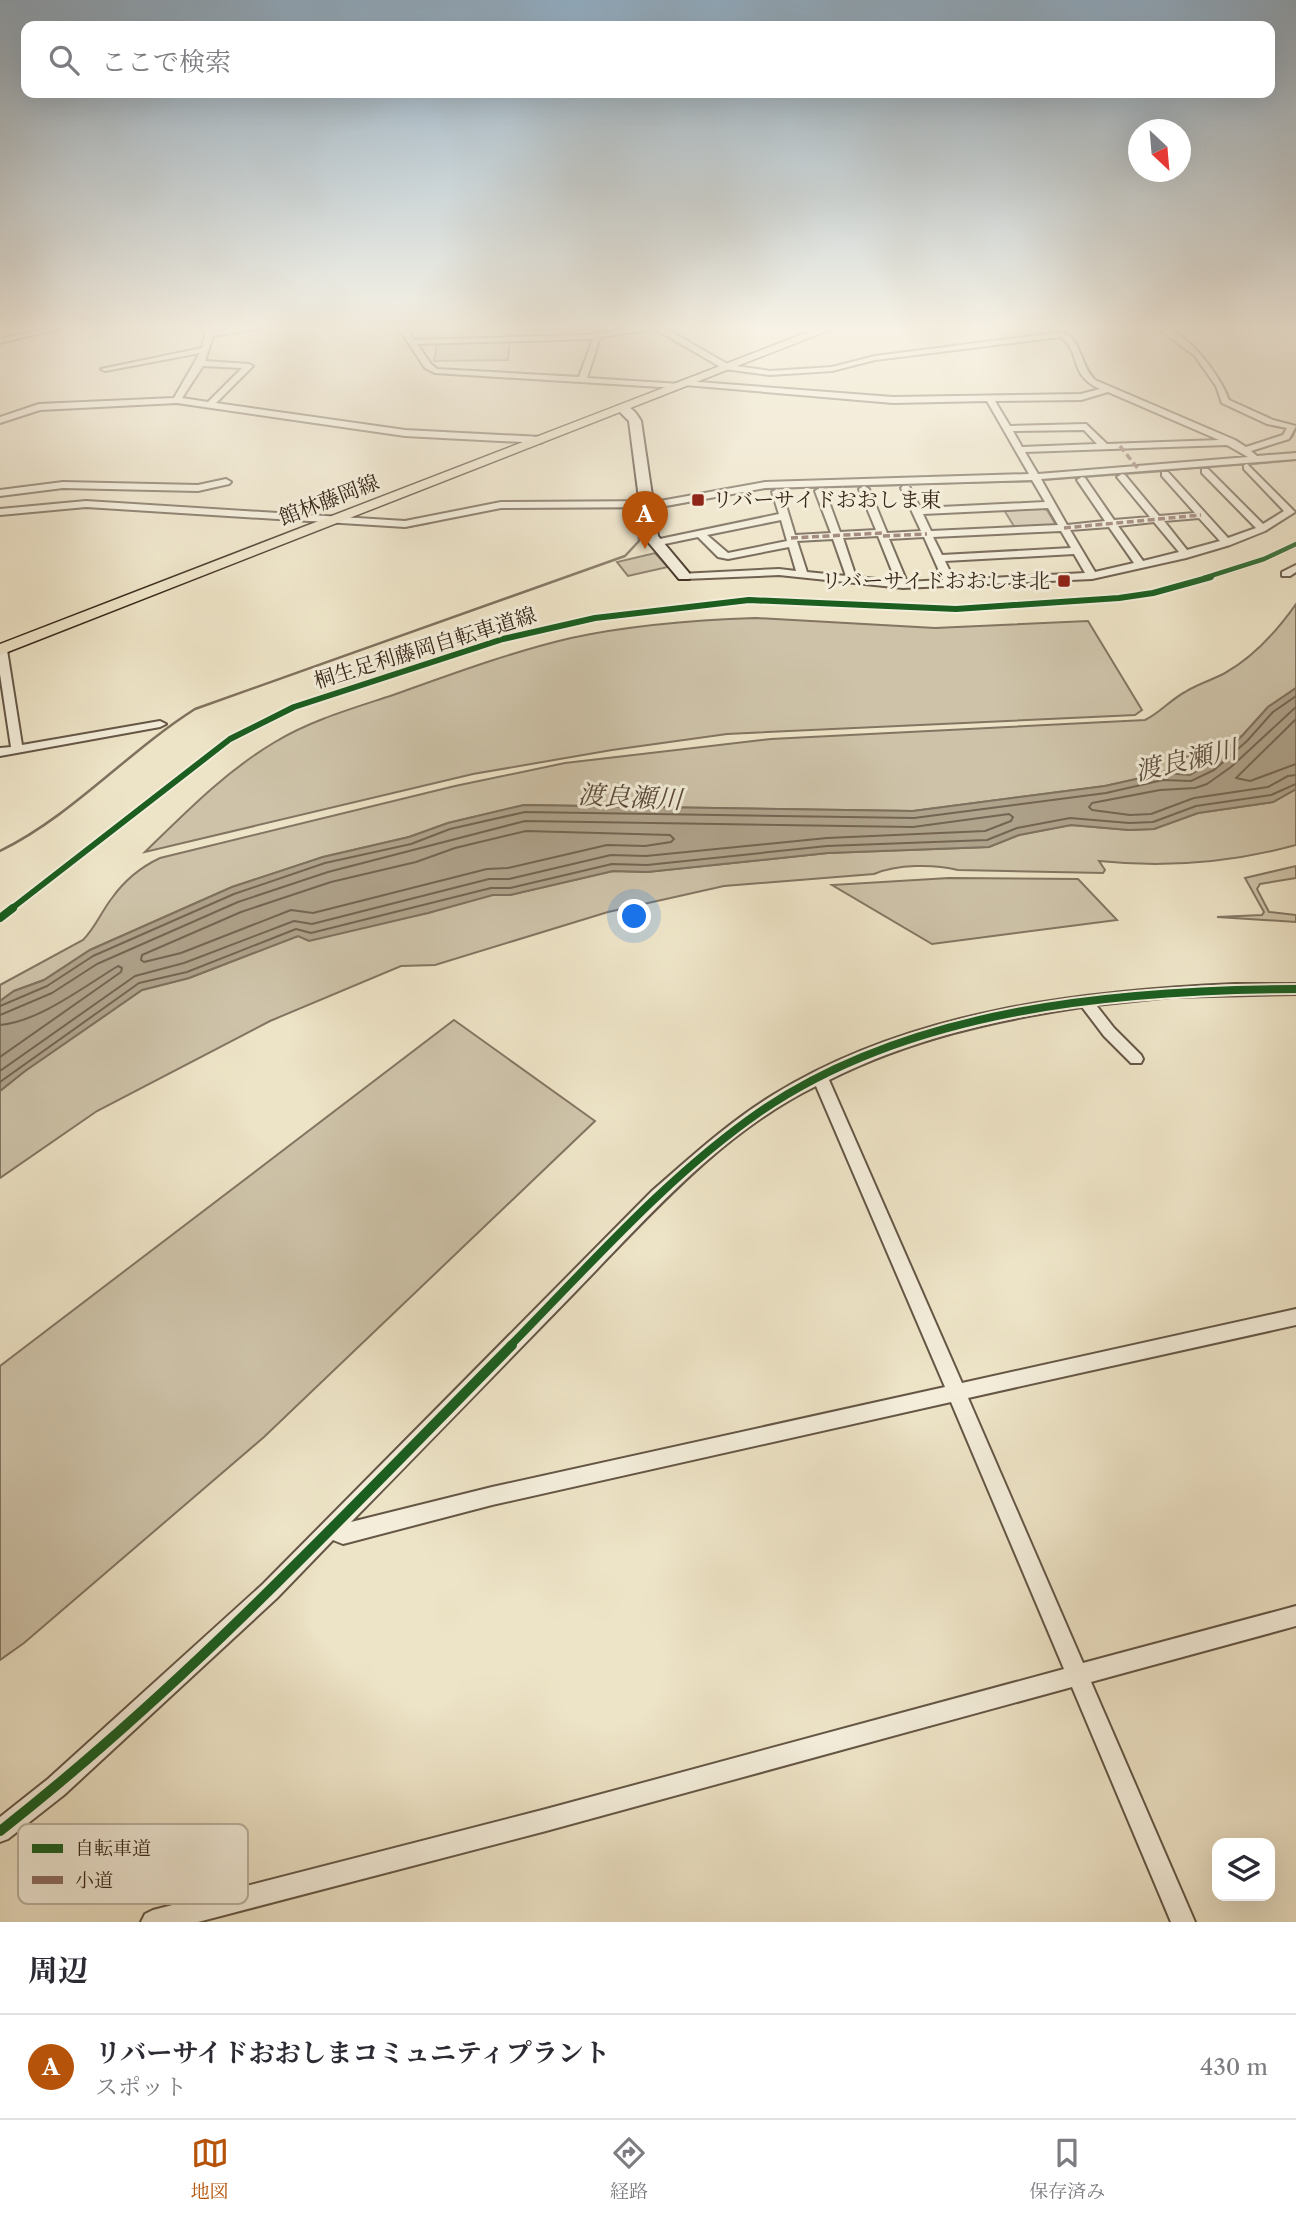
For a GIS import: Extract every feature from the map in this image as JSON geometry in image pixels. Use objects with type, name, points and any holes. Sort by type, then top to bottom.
[{"type":"main road","name":"館林藤岡線","points":[[1,650],[600,417]]},
{"type":"street","points":[[300,417],[405,433],[541,440]]},
{"type":"street","points":[[633,417],[649,531],[655,543],[684,576],[740,572],[802,573],[903,585],[1092,576],[1227,543],[1262,529],[1290,512],[1247,467]]},
{"type":"street","points":[[1000,417],[1092,576]]},
{"type":"street","points":[[1173,417],[1232,442],[1256,460]]},
{"type":"street","points":[[1245,450],[1286,437],[1292,427],[1256,417]]},
{"type":"street","points":[[1007,429],[1086,428],[1105,447]]},
{"type":"street","points":[[1018,450],[1232,442]]},
{"type":"street","points":[[1119,446],[1139,470]]},
{"type":"street","points":[[646,509],[765,485],[1082,480],[1247,467],[1295,459]]},
{"type":"street","points":[[0,512],[99,504],[405,524],[501,505],[646,509],[777,492],[1035,481],[1256,460],[1295,459]]},
{"type":"street","points":[[1205,471],[1262,529]]},
{"type":"street","points":[[1165,474],[1227,543]]},
{"type":"street","points":[[1122,477],[1186,555]]},
{"type":"street","points":[[1082,480],[1141,566]]},
{"type":"street","points":[[0,494],[62,485],[198,488],[226,482]]},
{"type":"street","points":[[99,504],[112,485]]},
{"type":"street","points":[[906,488],[950,583]]},
{"type":"street","points":[[864,489],[903,585]]},
{"type":"street","points":[[820,491],[851,574],[850,579]]},
{"type":"street","points":[[777,492],[802,573]]},
{"type":"street","points":[[1283,503],[1296,499]]},
{"type":"street","points":[[917,511],[1051,505]]},
{"type":"street","points":[[701,534],[722,555],[728,556],[792,540],[837,536],[1064,528],[1201,515]]},
{"type":"street","points":[[655,543],[784,516]]},
{"type":"street","points":[[938,558],[1077,551]]},
{"type":"street","points":[[1,650],[17,750]]},
{"type":"street","points":[[0,752],[160,724]]},
{"type":"street","points":[[0,1831],[56,1787],[213,1644],[332,1530],[658,1196],[753,1117],[817,1078],[872,1052],[928,1033],[1086,1002],[1195,991],[1296,989]]},
{"type":"street","points":[[1086,1002],[1109,1032],[1136,1059]]},
{"type":"street","points":[[817,1078],[825,1085],[830,1096],[1183,1922]]},
{"type":"street","points":[[332,1530],[343,1534],[492,1496],[1296,1317]]},
{"type":"street","points":[[248,1897],[546,1820],[1296,1616]]},
{"type":"street","points":[[153,1922],[222,1904]]},
{"type":"shaded area","points":[[1004,510],[1047,510],[1056,525],[1015,528]]},
{"type":"shaded area","points":[[655,553],[668,567],[628,576],[617,562]]},
{"type":"shaded area","points":[[1296,604],[1296,688],[1268,707],[1242,736],[1178,760],[1163,773],[1105,786],[913,811],[524,805],[448,823],[409,837],[323,857],[232,887],[90,950],[44,980],[14,991],[0,1001],[0,985],[83,940],[122,886],[140,870],[160,858],[455,786],[565,763],[771,739],[1145,720],[1180,695],[1225,673],[1246,659],[1273,633]]},
{"type":"shaded area","points":[[756,618],[935,628],[1088,621],[1142,710],[1135,715],[727,734],[612,750],[473,774],[145,852],[207,793],[257,753],[303,727],[333,715],[504,657],[571,638],[663,624]]},
{"type":"shaded area","points":[[1296,789],[1296,845],[1247,856],[1174,864],[1099,861],[1105,870],[1103,873],[958,870],[916,866],[893,868],[874,874],[724,886],[608,912],[435,965],[401,966],[270,1021],[97,1111],[0,1178],[0,1091],[142,990],[189,978],[298,936],[428,913],[493,894],[510,895],[613,871],[647,872],[828,853],[989,847],[1019,835],[1071,825],[1129,830],[1154,829],[1198,813],[1273,802]]},
{"type":"shaded area","points":[[1296,866],[1296,878],[1260,884],[1257,889],[1269,912],[1296,915],[1296,922],[1217,917],[1262,915],[1264,912],[1245,878]]},
{"type":"shaded area","points":[[949,878],[1078,879],[1117,920],[932,944],[832,885]]},
{"type":"shaded area","points":[[454,1020],[595,1121],[264,1437],[24,1643],[0,1660],[0,1366]]},
{"type":"water","points":[[1296,688],[1296,789],[1273,802],[1198,813],[1154,829],[1129,830],[1071,825],[1019,835],[989,847],[828,853],[647,872],[613,871],[510,895],[493,895],[309,941],[298,936],[189,978],[142,990],[0,1091],[0,1001],[14,991],[44,980],[90,950],[232,887],[323,857],[409,837],[448,823],[524,805],[913,811],[1105,786],[1163,773],[1190,775],[1209,764],[1242,736],[1268,707]]},
{"type":"waterway","points":[[1264,447],[1292,437],[1296,428]]},
{"type":"waterway","points":[[1251,464],[1294,460]]},
{"type":"waterway","points":[[1166,470],[1247,464]]},
{"type":"waterway","points":[[1040,480],[1162,471]]},
{"type":"waterway","points":[[912,484],[1033,481]]},
{"type":"waterway","points":[[659,508],[759,489],[898,485]]},
{"type":"waterway","points":[[524,508],[638,508]]},
{"type":"waterway","points":[[0,851],[52,820],[146,744],[195,709],[625,556],[639,541],[638,508]]},
{"type":"waterway","points":[[292,520],[319,522]]},
{"type":"waterway","points":[[342,523],[367,525]]},
{"type":"waterway","points":[[407,527],[429,523]]},
{"type":"marked path","points":[[1120,446],[1139,470]]},
{"type":"marked path","points":[[1064,528],[1201,515]]},
{"type":"marked path","points":[[791,538],[882,533]]},
{"type":"marked path","points":[[883,536],[927,534]]},
{"type":"cycle path","name":"桐生足利藤岡自転車道線","points":[[0,918],[230,739],[294,707],[503,639],[595,618],[749,600],[956,609],[1119,598],[1153,593],[1220,574],[1264,559],[1296,544]]},
{"type":"cycle path","points":[[0,1831],[56,1787],[270,1591],[658,1196],[725,1138],[778,1100],[851,1062],[911,1040],[974,1022],[1039,1008],[1171,992],[1296,989]]},
{"type":"place","name":"リバーサイドおおしま東","points":[[698,500]]},
{"type":"place","name":"リバーサイドおおしまコミュニティプラント","points":[[645,549]]},
{"type":"place","name":"リバーサイドおおしま北","points":[[1064,581]]},
{"type":"water label","name":"渡良瀬川","points":[[1186,760]]},
{"type":"water label","name":"渡良瀬川","points":[[630,797]]}]
